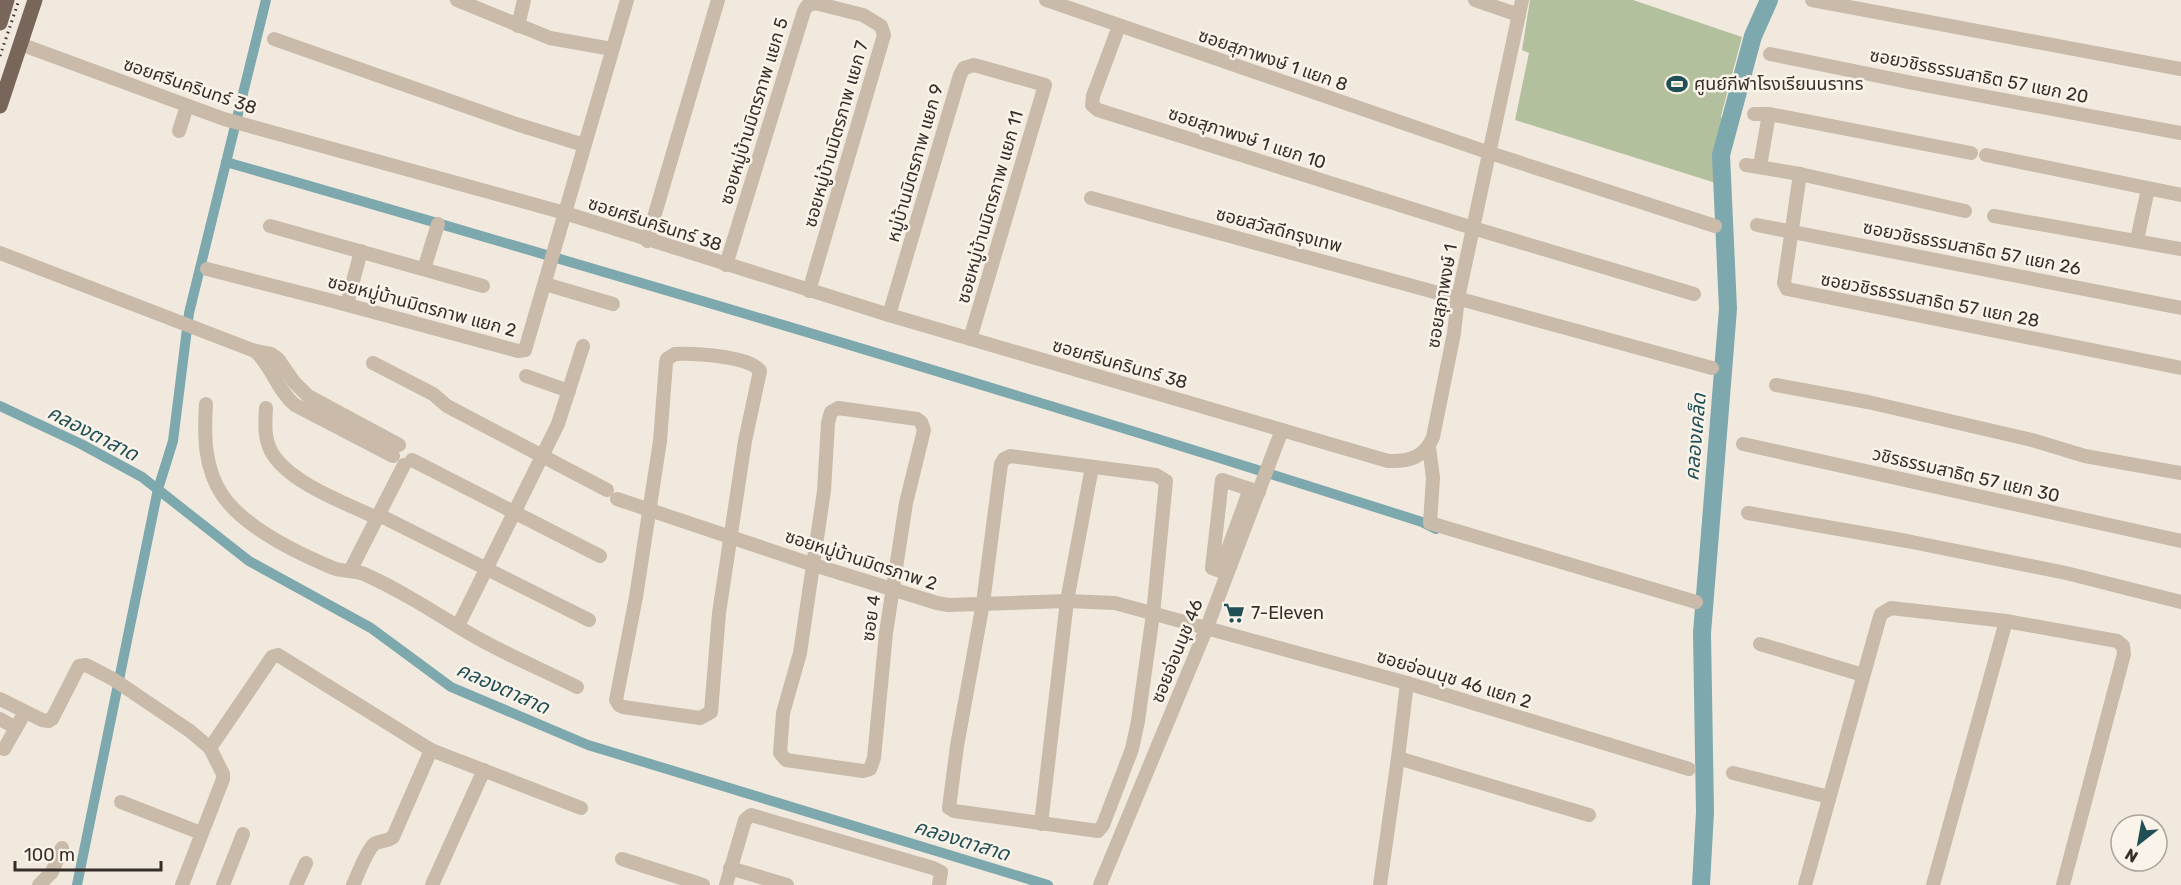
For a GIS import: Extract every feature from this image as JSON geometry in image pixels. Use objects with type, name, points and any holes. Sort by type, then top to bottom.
[{"type":"main road","points":[[0,23],[8,0]]},
{"type":"main road","points":[[0,106],[35,0]]},
{"type":"street","points":[[457,0],[518,26],[561,41],[612,50]]},
{"type":"street","points":[[518,26],[524,0]]},
{"type":"street","name":"ซอยหมู่บ้านมิตรภาพ แยก 2","points":[[207,269],[522,351],[528,346],[627,0]]},
{"type":"street","points":[[647,241],[718,0]]},
{"type":"street","name":"ซอยสุภาพงษ์ 1 แยก 8","points":[[1046,0],[1490,153],[1715,226]]},
{"type":"street","points":[[1475,0],[1519,15]]},
{"type":"street","name":"ซอยสุภาพงษ์ 1","points":[[1429,447],[1442,396],[1458,298],[1522,0]]},
{"type":"street","points":[[1812,0],[2181,69]]},
{"type":"street","name":"ซอยหมู่บ้านมิตรภาพ แยก 5","points":[[726,265],[804,11],[807,6],[815,3],[846,11]]},
{"type":"street","name":"ซอยหมู่บ้านมิตรภาพ แยก 7","points":[[809,291],[884,35],[884,30],[875,21],[846,11]]},
{"type":"street","name":"ซอยสุภาพงษ์ 1 แยก 10","points":[[1119,26],[1093,96],[1092,105],[1098,110],[1473,228]]},
{"type":"street","points":[[274,39],[516,124],[584,145]]},
{"type":"street","name":"ซอยศรีนครินทร์ 38","points":[[20,44],[243,125],[565,213],[809,291],[1282,430]]},
{"type":"street","name":"ซอยวชิรธรรมสาธิต 57 แยก 20","points":[[1770,54],[2181,133]]},
{"type":"street","name":"หมู่บ้านมิตรภาพ แยก 9","points":[[889,315],[964,68],[974,65],[1045,85]]},
{"type":"street","name":"ซอยหมู่บ้านมิตรภาพ แยก 11","points":[[970,339],[1045,85]]},
{"type":"street","points":[[180,131],[187,106]]},
{"type":"street","points":[[1754,114],[1769,114],[1971,153]]},
{"type":"street","points":[[1769,114],[1753,165],[1965,211]]},
{"type":"street","points":[[1986,155],[2181,195]]},
{"type":"street","name":"ซอยวชิรธรรมสาธิต 57 แยก 28","points":[[1800,174],[1784,283],[1789,290],[2181,368]]},
{"type":"street","points":[[2136,240],[2148,189]]},
{"type":"street","name":"ซอยสวัสดีกรุงเทพ","points":[[1091,198],[1712,368]]},
{"type":"street","points":[[1994,216],[2181,249]]},
{"type":"street","points":[[424,269],[438,224]]},
{"type":"street","name":"ซอยวชิรธรรมสาธิต 57 แยก 26","points":[[1756,225],[2181,308]]},
{"type":"street","points":[[270,226],[483,286]]},
{"type":"street","points":[[1473,228],[1694,294]]},
{"type":"street","points":[[347,304],[361,251]]},
{"type":"street","points":[[0,253],[255,351],[271,354],[278,358],[299,389],[402,456],[600,556]]},
{"type":"street","points":[[544,284],[613,304]]},
{"type":"street","points":[[458,626],[516,513],[558,424],[583,346]]},
{"type":"street","points":[[675,354],[738,360],[752,364],[760,371],[745,441],[731,537],[719,613],[711,712],[700,718],[623,707],[617,703],[617,697],[636,597],[660,441],[664,372],[667,359],[675,354]]},
{"type":"street","name":"ซอยหมู่บ้านมิตรภาพ 2","points":[[373,363],[433,394],[447,406],[612,494],[649,510],[893,591],[948,605],[1067,601],[1115,603],[1207,627]]},
{"type":"street","points":[[526,376],[569,391]]},
{"type":"street","points":[[1776,385],[1868,402],[2022,437],[2085,456],[2181,473]]},
{"type":"street","points":[[206,404],[204,433],[206,451],[213,474],[222,495],[254,525],[271,537],[334,568],[364,574],[484,641],[577,687]]},
{"type":"street","points":[[266,408],[266,437],[272,453],[291,473],[321,490],[589,620]]},
{"type":"street","name":"ซอย 4","points":[[838,408],[917,419],[924,430],[906,503],[884,652],[874,758],[870,769],[863,771],[786,760],[780,753],[783,713],[800,653],[814,565],[831,412],[838,408]]},
{"type":"street","points":[[1282,430],[1388,461],[1406,461],[1416,458],[1429,447]]},
{"type":"street","name":"ซอยอ่อนนุช 46","points":[[1100,885],[1207,627],[1257,488],[1282,430]]},
{"type":"street","name":"วชิรธรรมสาธิต 57 แยก 30","points":[[1743,444],[2181,541]]},
{"type":"street","points":[[1429,447],[1433,478],[1430,523],[1696,602]]},
{"type":"street","points":[[350,571],[378,517],[402,456]]},
{"type":"street","points":[[1010,456],[1092,467],[1156,475],[1167,481],[1153,614],[1138,721],[1132,749],[1103,825],[1098,831],[954,811],[949,808],[957,746],[983,603],[1002,461],[1010,456]]},
{"type":"street","points":[[1041,824],[1067,601],[1092,467]]},
{"type":"street","points":[[1222,480],[1257,488],[1220,571],[1212,568],[1222,480]]},
{"type":"street","points":[[1748,513],[1907,541],[2055,571],[2181,602]]},
{"type":"street","points":[[1805,885],[1879,620],[1886,610],[1891,608],[2006,621],[2117,641],[2124,649],[2063,885]]},
{"type":"street","points":[[1933,885],[2006,621]]},
{"type":"street","name":"ซอยอ่อนนุช 46 แยก 2","points":[[1207,627],[1407,683],[1689,769]]},
{"type":"street","points":[[1760,644],[1863,675]]},
{"type":"street","points":[[210,748],[272,657],[278,655],[431,750],[581,808]]},
{"type":"street","points":[[0,699],[46,722],[52,719],[76,670],[82,664],[113,679],[190,731],[210,748],[223,774],[223,779],[182,885]]},
{"type":"street","points":[[1380,885],[1407,683]]},
{"type":"street","points":[[4,749],[25,712]]},
{"type":"street","points":[[0,719],[16,728]]},
{"type":"street","points":[[353,885],[372,847],[380,841],[393,837],[431,750]]},
{"type":"street","points":[[1398,758],[1589,815]]},
{"type":"street","points":[[432,885],[484,770]]},
{"type":"street","points":[[1733,773],[1829,797]]},
{"type":"street","points":[[121,802],[201,833]]},
{"type":"street","points":[[726,885],[745,820],[751,815],[933,868],[940,872],[939,885]]},
{"type":"street","points":[[223,885],[243,834]]},
{"type":"street","points":[[39,885],[52,872],[62,848]]},
{"type":"street","points":[[622,859],[703,885]]},
{"type":"street","points":[[296,885],[306,863]]},
{"type":"street","points":[[730,868],[787,885]]},
{"type":"green space","points":[[1530,0],[1633,0],[1742,37],[1721,116],[1725,128],[1718,156],[1719,184],[1515,120],[1529,53],[1522,50]]},
{"type":"waterway","points":[[77,885],[158,489],[173,441],[189,313],[266,0]]},
{"type":"waterway","name":"คลองเคล็ด","points":[[1701,885],[1705,812],[1702,633],[1728,309],[1721,155],[1753,36],[1769,0]]},
{"type":"waterway","points":[[226,162],[975,383],[1422,522],[1436,529]]},
{"type":"waterway","name":"คลองตาสาด","points":[[0,406],[81,444],[142,477],[249,561],[371,628],[451,687],[588,745],[1048,885]]},
{"type":"railway","points":[[0,56],[19,0]]},
{"type":"place","name":"ศูนย์กีฬาโรงเรียนนราทร","points":[[1677,84]]},
{"type":"place","name":"7-Eleven","points":[[1234,613]]}]
